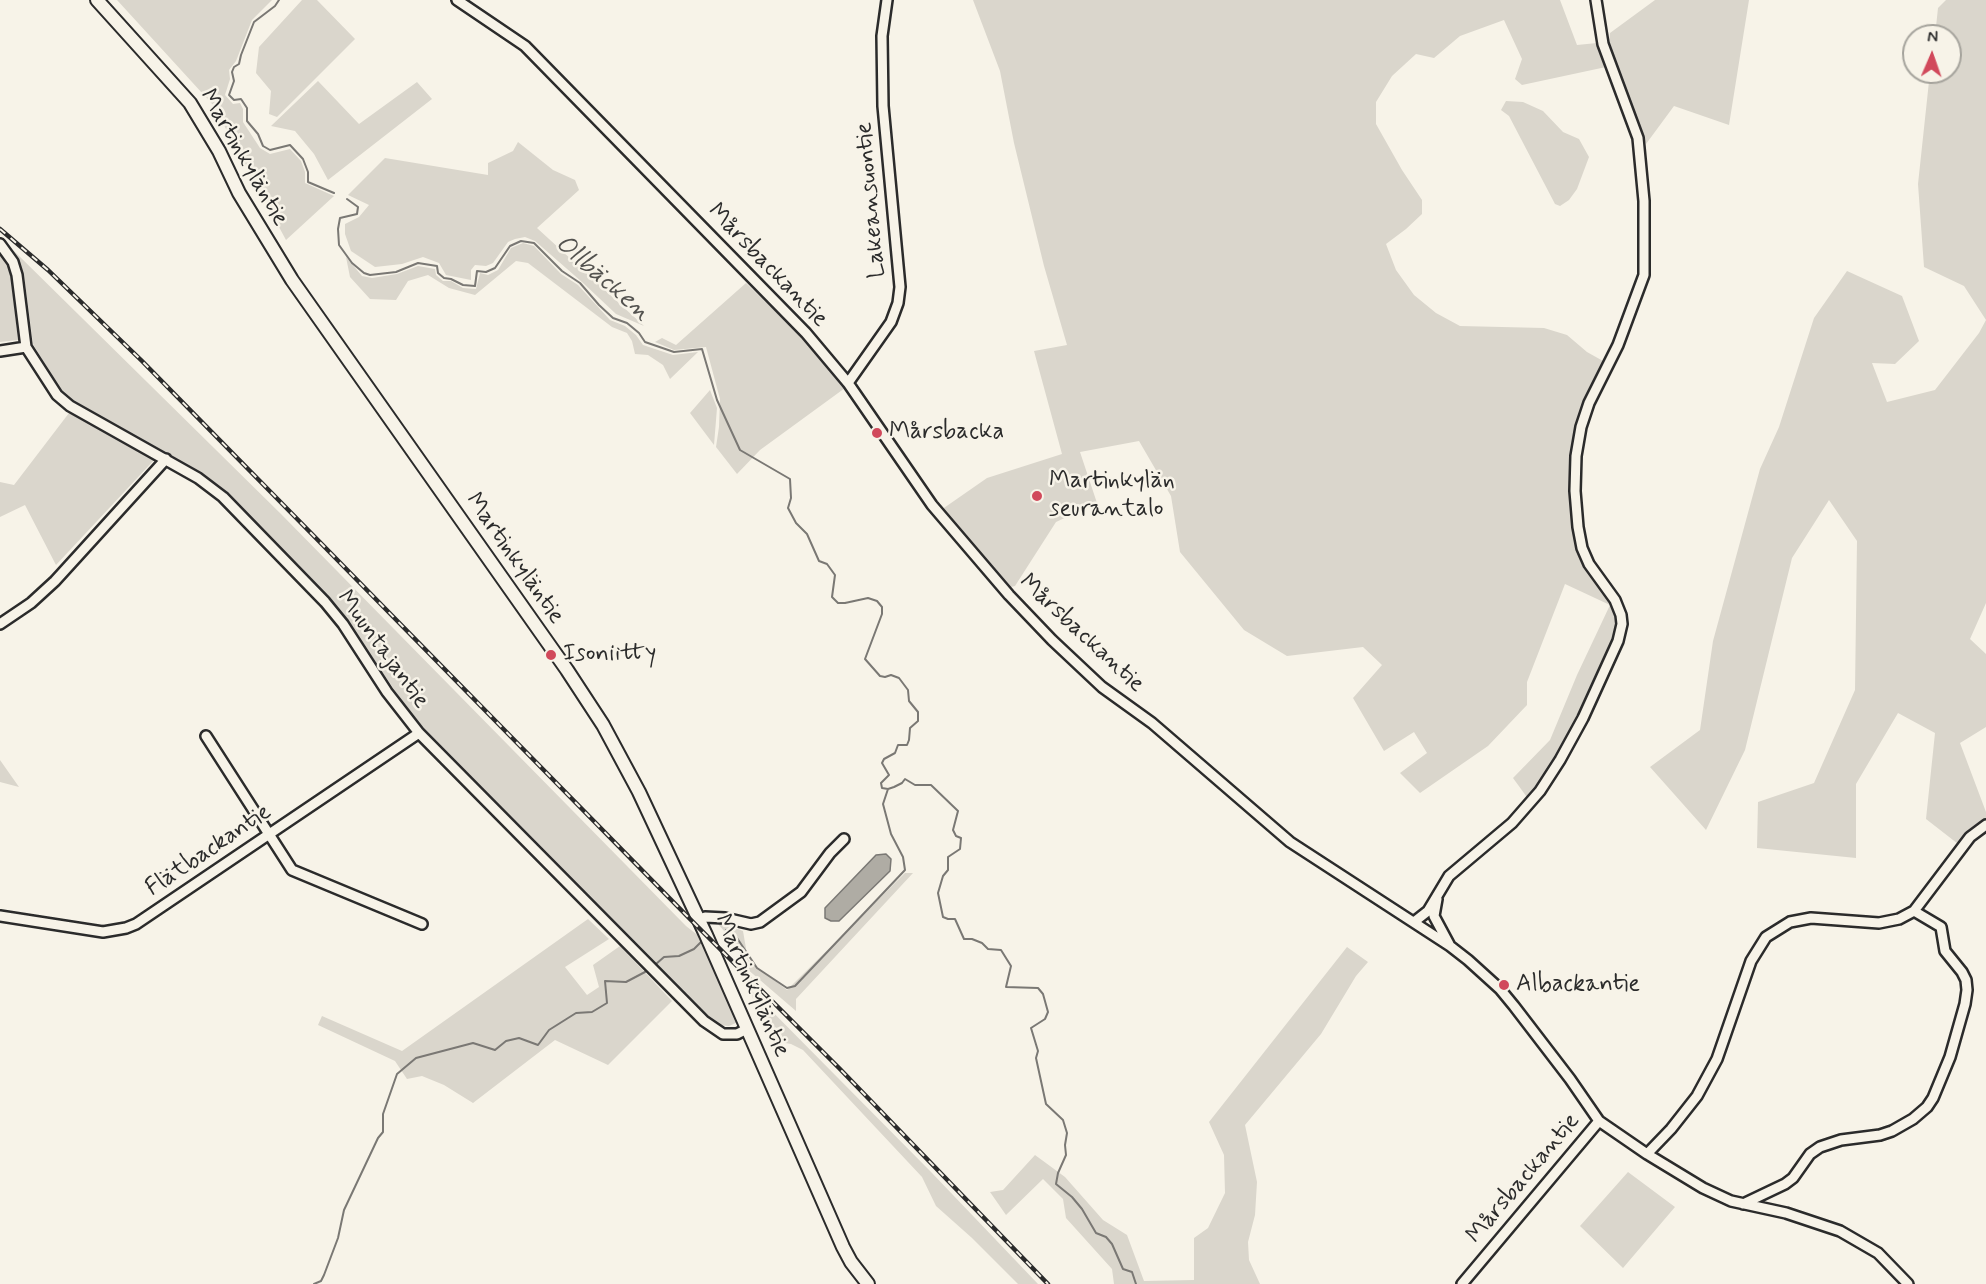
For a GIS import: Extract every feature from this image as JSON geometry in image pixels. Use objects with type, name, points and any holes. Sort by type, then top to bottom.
[{"type":"street","name":"Martinkyläntie","points":[[97,0],[190,103],[219,151],[239,193],[292,280],[578,686],[603,725],[639,792],[699,920],[843,1247],[868,1284]]},
{"type":"street","name":"Mårsbackantie","points":[[457,0],[525,46],[806,333],[848,383],[932,505],[1009,595],[1052,640],[1102,687],[1152,723],[1290,842],[1450,946],[1492,981],[1514,1006],[1599,1121],[1462,1284]]},
{"type":"street","name":"Lakeansuontie","points":[[848,383],[891,322],[898,303],[900,287],[883,106],[882,36],[887,0]]},
{"type":"street","points":[[1414,922],[1428,910],[1449,876],[1512,823],[1545,783],[1582,718],[1616,645],[1622,624],[1615,600],[1589,564],[1582,548],[1575,491],[1576,456],[1581,427],[1589,403],[1617,345],[1644,274],[1644,201],[1638,138],[1603,44],[1596,0]]},
{"type":"street","name":"Muuntajantie","points":[[0,244],[12,262],[17,275],[26,347],[57,395],[70,406],[198,478],[222,497],[325,602],[343,624],[387,692],[419,733],[704,1021],[723,1034],[737,1034],[747,1029]]},
{"type":"street","points":[[0,351],[26,347]]},
{"type":"street","points":[[0,624],[31,603],[55,581],[166,459]]},
{"type":"street","name":"Flätbackantie","points":[[0,916],[103,932],[136,924],[419,733]]},
{"type":"street","points":[[206,736],[292,870],[422,924]]},
{"type":"street","points":[[1647,1154],[1671,1129],[1697,1096],[1717,1059],[1751,960],[1766,937],[1790,922],[1812,918],[1880,923],[1899,919],[1914,911],[1970,837],[1986,825]]},
{"type":"street","points":[[699,920],[705,917],[725,918],[751,924],[760,922],[801,892],[830,853],[844,839]]},
{"type":"street","points":[[1437,896],[1434,916],[1450,946]]},
{"type":"street","points":[[1743,1204],[1785,1184],[1820,1147],[1842,1140],[1880,1135],[1892,1131],[1913,1119],[1927,1107],[1933,1098],[1950,1057],[1967,990],[1962,972],[1945,951],[1941,927],[1914,911]]},
{"type":"street","points":[[1599,1121],[1703,1188],[1731,1201],[1786,1213],[1840,1231],[1878,1253],[1908,1284]]},
{"type":"shaded area","points":[[117,0],[272,0],[252,20],[236,61],[229,70],[230,79],[225,95],[233,104],[240,103],[243,109],[243,122],[260,148],[270,154],[290,149],[301,161],[305,172],[305,183],[334,196],[286,240],[213,105]]},
{"type":"shaded area","points":[[302,0],[317,0],[355,39],[277,117],[269,114],[271,91],[256,73],[259,47]]},
{"type":"shaded area","points":[[973,0],[1560,0],[1577,45],[1597,43],[1606,67],[1522,85],[1515,79],[1522,59],[1504,20],[1460,36],[1434,58],[1416,54],[1392,76],[1376,102],[1376,124],[1422,200],[1422,214],[1386,244],[1396,270],[1414,295],[1436,313],[1460,326],[1544,328],[1567,335],[1587,352],[1603,361],[1582,416],[1575,528],[1612,600],[1618,614],[1618,624],[1613,644],[1579,716],[1557,759],[1529,800],[1513,778],[1550,740],[1610,605],[1565,584],[1527,682],[1527,705],[1488,746],[1420,793],[1400,773],[1427,753],[1414,732],[1384,751],[1353,698],[1382,665],[1363,647],[1287,656],[1244,630],[1180,552],[1171,496],[1139,441],[1080,452],[1097,503],[1056,522],[1015,586],[1007,588],[941,510],[987,478],[1062,454],[1034,351],[1067,345],[1044,266],[1014,143],[1000,71]]},
{"type":"shaded area","points":[[1655,0],[1749,0],[1729,125],[1674,106],[1646,144],[1609,43],[1610,33]]},
{"type":"shaded area","points":[[1946,0],[1986,0],[1986,320],[1964,286],[1924,267],[1918,184],[1929,84],[1962,84],[1962,24],[1936,24],[1938,8]]},
{"type":"shaded area","points":[[318,81],[359,124],[417,82],[432,99],[328,180],[314,154],[295,131],[271,126]]},
{"type":"shaded area","points":[[1506,101],[1523,102],[1543,111],[1563,132],[1579,139],[1589,157],[1577,189],[1569,200],[1560,206],[1555,204],[1509,116],[1501,110]]},
{"type":"shaded area","points":[[518,142],[553,170],[575,180],[579,190],[537,228],[644,326],[616,314],[535,241],[525,237],[508,242],[493,263],[486,266],[475,265],[471,270],[471,280],[446,275],[439,263],[423,257],[402,264],[375,267],[351,251],[345,234],[345,224],[359,217],[369,205],[348,195],[385,158],[488,175],[488,163],[513,151]]},
{"type":"shaded area","points":[[523,243],[534,246],[561,274],[578,285],[610,320],[625,326],[643,345],[673,355],[698,352],[670,379],[663,365],[648,355],[635,354],[632,341],[627,333],[612,327],[528,263],[516,261],[475,295],[449,288],[428,275],[408,281],[396,300],[370,299],[350,277],[346,257],[362,276],[372,278],[397,274],[418,266],[435,269],[436,275],[443,281],[451,281],[463,288],[476,289],[480,273],[488,275],[498,270],[511,248]]},
{"type":"shaded area","points":[[13,250],[281,514],[686,926],[700,937],[738,1022],[729,1026],[718,1025],[412,716],[346,618],[231,497],[205,475],[72,401],[60,389],[33,344],[24,275]]},
{"type":"shaded area","points":[[0,252],[9,265],[18,340],[0,342]]},
{"type":"shaded area","points":[[1847,271],[1902,296],[1919,341],[1895,364],[1872,363],[1887,402],[1935,390],[1979,333],[1986,320],[1986,603],[1970,639],[1986,654],[1986,727],[1960,743],[1986,812],[1986,825],[1962,847],[1926,819],[1935,733],[1898,713],[1856,784],[1856,858],[1757,848],[1758,802],[1814,783],[1855,690],[1857,541],[1829,500],[1792,558],[1745,750],[1706,830],[1650,767],[1700,730],[1713,641],[1760,469],[1779,427],[1814,318]]},
{"type":"shaded area","points":[[746,283],[807,342],[845,388],[760,450],[737,474],[716,447],[720,399],[706,347],[674,350],[655,342],[662,338],[676,345]]},
{"type":"shaded area","points":[[710,390],[717,408],[714,445],[690,413]]},
{"type":"shaded area","points":[[69,413],[155,459],[56,565],[25,505],[0,517],[0,482],[14,485]]},
{"type":"shaded area","points":[[0,760],[19,787],[0,782]]},
{"type":"shaded area","points":[[886,854],[891,859],[890,871],[839,921],[825,918],[825,908],[876,855]]},
{"type":"shaded area","points":[[905,873],[913,873],[796,999],[796,1011],[739,962],[739,948],[718,924],[743,931],[748,960],[787,990]]},
{"type":"shaded area","points":[[588,919],[609,939],[565,967],[587,995],[599,987],[593,965],[620,946],[672,1001],[608,1065],[555,1040],[473,1103],[444,1085],[422,1076],[407,1079],[395,1061],[318,1025],[322,1016],[402,1051]]},
{"type":"shaded area","points":[[1347,947],[1368,962],[1356,976],[1321,1034],[1245,1125],[1257,1182],[1255,1215],[1248,1242],[1249,1260],[1260,1284],[1114,1284],[1112,1269],[1066,1218],[1063,1199],[1043,1179],[1006,1215],[990,1192],[1003,1190],[1035,1155],[1065,1177],[1103,1220],[1127,1235],[1144,1281],[1194,1280],[1194,1238],[1208,1228],[1225,1193],[1224,1155],[1209,1122]]},
{"type":"shaded area","points":[[747,986],[1038,1284],[1018,1284],[936,1206],[922,1177],[803,1050],[791,1044],[779,1042],[778,1052]]},
{"type":"shaded area","points":[[1628,1172],[1675,1207],[1623,1268],[1580,1226]]},
{"type":"waterway","name":"Ollbäcken","points":[[279,0],[275,6],[254,22],[239,64],[232,72],[234,81],[229,95],[234,100],[241,99],[247,108],[247,121],[258,134],[263,146],[270,150],[290,145],[303,159],[308,172],[308,182],[334,193]]},
{"type":"waterway","name":"Ollbäcken","points":[[347,199],[358,207],[357,214],[340,218],[339,245],[352,263],[364,273],[370,275],[396,272],[418,263],[437,266],[438,273],[444,278],[463,285],[475,286],[477,271],[486,272],[495,268],[510,246],[521,241],[534,243],[562,271],[580,283],[613,318],[627,323],[639,333],[645,342],[674,352],[702,349],[717,400],[740,450],[790,479],[791,498],[788,508],[796,523],[807,534],[819,561],[827,564],[835,575],[832,597],[838,603],[868,598],[877,601],[882,607],[882,614],[865,659],[880,676],[891,675],[899,678],[908,690],[909,701],[918,712],[918,721],[910,728],[907,745],[898,745],[895,753],[884,759],[882,763],[889,775],[881,783],[882,788],[894,787],[905,779],[915,785],[931,785],[958,811],[953,830],[956,836],[961,838],[960,849],[948,857],[948,870],[943,876],[938,893],[943,917],[955,919],[964,939],[982,943],[988,949],[1001,950],[1011,966],[1006,987],[1038,988],[1043,994],[1048,1012],[1045,1019],[1031,1028],[1038,1051],[1036,1058],[1046,1104],[1063,1120],[1067,1133],[1066,1155],[1056,1184],[1082,1209],[1096,1233],[1106,1237],[1112,1244],[1123,1269],[1132,1272],[1136,1284]]},
{"type":"waterway","points":[[726,930],[737,938],[757,968],[787,988],[795,986],[905,870],[903,857],[891,834],[883,804],[888,789]]},
{"type":"waterway","points":[[656,964],[664,957],[679,956],[694,949],[701,942]]},
{"type":"waterway","points":[[314,1284],[321,1281],[324,1275],[338,1238],[344,1210],[383,1132],[383,1114],[397,1074],[416,1058],[473,1043],[495,1050],[506,1041],[519,1038],[538,1045],[549,1030],[576,1013],[592,1012],[607,1003],[605,981],[626,982],[645,972]]},
{"type":"railway","points":[[0,229],[48,270],[142,361],[839,1068],[1048,1284]]},
{"type":"place","name":"Mårsbacka","points":[[877,433]]},
{"type":"place","name":"Martinkylän seurantalo","points":[[1037,496]]},
{"type":"place","name":"Isoniitty","points":[[551,655]]},
{"type":"place","name":"Albackantie","points":[[1504,985]]}]
